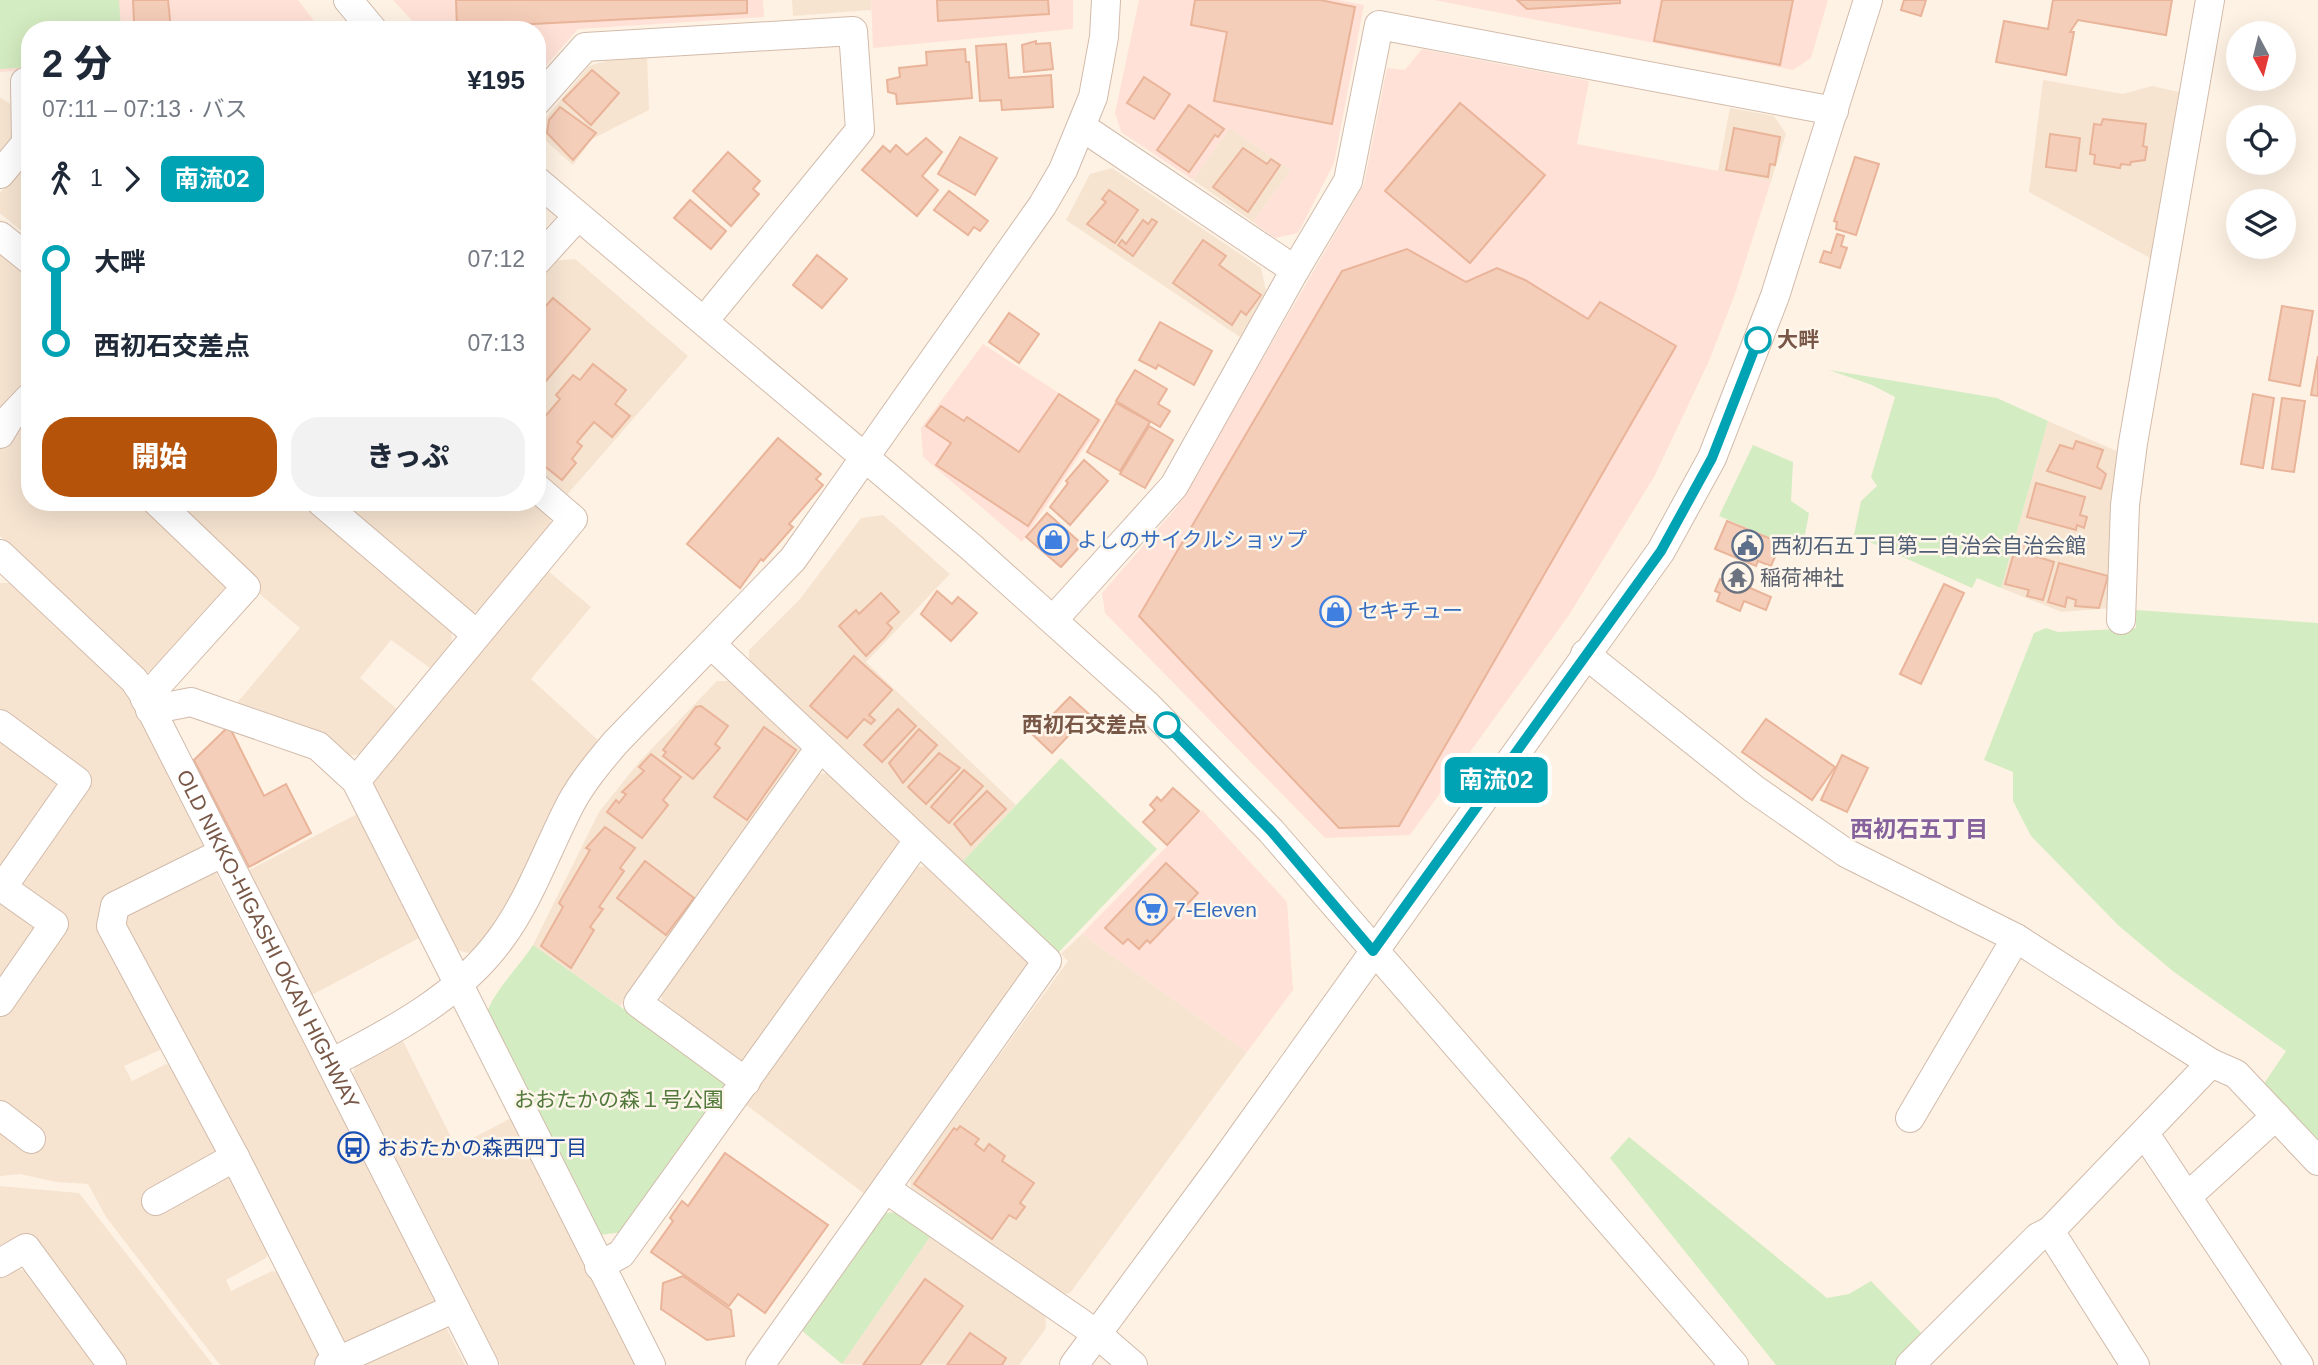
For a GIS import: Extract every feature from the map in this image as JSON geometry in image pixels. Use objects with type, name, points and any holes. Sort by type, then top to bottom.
[{"type":"street","points":[[348,0],[366,21]]},
{"type":"street","points":[[331,1063],[402,1026],[458,983],[502,937],[572,801],[593,770],[615,743],[793,559],[1042,206],[1082,127],[1100,63],[1106,0]]},
{"type":"street","points":[[1074,1365],[1220,1167],[1661,551],[1712,458],[1775,296],[1868,0]]},
{"type":"street","points":[[2120,620],[2125,505],[2133,443],[2210,0]]},
{"type":"street","points":[[1054,618],[1174,486],[1348,181],[1379,25],[1834,111]]},
{"type":"street","points":[[546,91],[585,47],[853,31],[860,130],[704,321]]},
{"type":"street","points":[[18,83],[21,106]]},
{"type":"street","points":[[1082,127],[1295,270]]},
{"type":"street","points":[[0,174],[21,150]]},
{"type":"street","points":[[546,189],[1054,618],[1147,705],[1271,831],[1734,1365]]},
{"type":"street","points":[[546,251],[577,217]]},
{"type":"street","points":[[0,236],[21,253]]},
{"type":"street","points":[[0,434],[9,418],[21,406]]},
{"type":"street","points":[[356,780],[573,519],[546,496]]},
{"type":"street","points":[[148,705],[246,587],[167,511]]},
{"type":"street","points":[[332,511],[476,634]]},
{"type":"street","name":"OLD NIKKO-HIGASHI OKAN HIGHWAY","points":[[2,560],[134,680],[484,1365]]},
{"type":"street","points":[[712,645],[917,842],[1047,961],[760,1365]]},
{"type":"street","points":[[1585,654],[1754,789],[1846,853],[2017,937],[2211,1063],[2236,1074],[2318,1161]]},
{"type":"street","points":[[148,705],[191,702],[318,746],[356,780],[651,1365]]},
{"type":"street","points":[[0,724],[77,781],[1,887],[54,924],[0,1002]]},
{"type":"street","points":[[746,1082],[638,1003],[819,749]]},
{"type":"street","points":[[599,1266],[621,1254],[917,842]]},
{"type":"street","points":[[222,853],[115,906],[111,926],[235,1157],[334,1363],[455,1308]]},
{"type":"street","points":[[1910,1118],[2017,937]]},
{"type":"street","points":[[1910,1365],[2038,1237],[2050,1231],[2211,1063]]},
{"type":"street","points":[[0,1115],[31,1139]]},
{"type":"street","points":[[2188,1196],[2276,1116]]},
{"type":"street","points":[[2145,1134],[2299,1365]]},
{"type":"street","points":[[156,1201],[235,1157]]},
{"type":"street","points":[[886,1189],[1097,1334],[1133,1365]]},
{"type":"street","points":[[2050,1231],[2135,1365]]},
{"type":"street","points":[[0,1263],[26,1248],[112,1365]]},
{"type":"shaded area","points":[[0,0],[298,0],[314,21],[21,21],[21,71],[0,72]]},
{"type":"shaded area","points":[[393,0],[763,0],[764,17],[578,29],[546,66],[546,21],[413,21]]},
{"type":"shaded area","points":[[792,0],[871,0],[871,10],[793,16]]},
{"type":"shaded area","points":[[871,0],[1073,0],[1073,29],[873,48]]},
{"type":"shaded area","points":[[1139,0],[1339,0],[1364,5],[1334,163],[1298,233],[1275,238],[1253,222],[1291,170],[1230,128],[1193,180],[1121,132],[1115,113]]},
{"type":"shaded area","points":[[1434,0],[1828,0],[1811,58],[1793,70]]},
{"type":"shaded area","points":[[1422,49],[1589,81],[1577,144],[1771,181],[1735,294],[1709,361],[1654,477],[1569,615],[1410,835],[1325,838],[1105,613],[1102,593],[1176,508],[1364,184],[1387,68],[1405,70]]},
{"type":"shaded area","points":[[647,56],[649,110],[592,139],[573,165],[546,141],[546,117],[589,66]]},
{"type":"shaded area","points":[[2043,80],[2123,94],[2152,86],[2179,92],[2152,259],[2029,192]]},
{"type":"shaded area","points":[[0,97],[10,104],[14,142],[0,158]]},
{"type":"shaded area","points":[[1730,108],[1774,116],[1786,134],[1771,181],[1718,171]]},
{"type":"shaded area","points":[[1230,128],[1291,170],[1253,222],[1193,180]]},
{"type":"shaded area","points":[[1112,168],[1261,268],[1266,291],[1240,337],[1066,220],[1090,174]]},
{"type":"shaded area","points":[[21,169],[21,230],[0,213],[0,193]]},
{"type":"shaded area","points":[[0,243],[21,260],[21,397],[0,421]]},
{"type":"shaded area","points":[[575,259],[688,356],[565,497],[546,481],[546,268],[552,261]]},
{"type":"shaded area","points":[[983,344],[1102,421],[1022,542],[923,457],[921,428]]},
{"type":"shaded area","points":[[21,418],[21,511],[159,511],[234,581],[159,672],[147,672],[0,536],[0,447]]},
{"type":"shaded area","points":[[2048,421],[2121,453],[2112,608],[2062,612],[2001,588]]},
{"type":"shaded area","points":[[546,510],[550,513],[551,529],[485,610],[471,612],[353,511]]},
{"type":"shaded area","points":[[184,511],[316,511],[451,626],[452,645],[430,668],[391,640],[360,678],[397,709],[361,754],[348,756],[236,704],[300,628],[255,590],[261,584]]},
{"type":"shaded area","points":[[883,515],[950,574],[866,662],[1016,805],[962,862],[749,664],[749,650],[800,599],[861,518]]},
{"type":"shaded area","points":[[548,571],[591,607],[531,679],[600,742],[497,930],[468,953],[454,949],[373,791],[373,778]]},
{"type":"shaded area","points":[[0,583],[10,583],[123,685],[204,847],[112,897],[162,1041],[160,1050],[124,1066],[132,1081],[166,1064],[174,1067],[218,1150],[220,1172],[232,1176],[268,1251],[266,1258],[226,1280],[231,1291],[272,1271],[282,1273],[323,1361],[314,1365],[220,1365],[106,1217],[88,1184],[56,1182],[20,1174],[0,1176],[0,1011],[64,922],[15,880],[91,773],[0,708]]},
{"type":"shaded area","points":[[717,681],[731,681],[805,751],[620,1006],[533,945],[599,812],[639,762]]},
{"type":"shaded area","points":[[0,729],[66,776],[0,874]]},
{"type":"shaded area","points":[[829,773],[898,837],[898,851],[748,1060],[738,1061],[663,1006],[661,993],[817,774]]},
{"type":"shaded area","points":[[1202,810],[1287,902],[1293,990],[1247,1052],[1082,934]]},
{"type":"shaded area","points":[[359,813],[421,937],[312,995],[249,870]]},
{"type":"shaded area","points":[[929,866],[1026,956],[1029,971],[866,1195],[745,1104],[917,867]]},
{"type":"shaded area","points":[[215,871],[436,1299],[432,1308],[339,1345],[121,924],[125,908]]},
{"type":"shaded area","points":[[0,896],[39,924],[0,987]]},
{"type":"shaded area","points":[[1082,934],[1247,1052],[1070,1293],[1059,1295],[911,1188],[910,1178],[1068,961],[1061,954]]},
{"type":"shaded area","points":[[403,1041],[456,1147],[513,1117],[637,1365],[501,1365],[353,1074],[356,1064]]},
{"type":"shaded area","points":[[0,1186],[79,1193],[213,1365],[127,1365],[30,1233],[0,1250]]},
{"type":"shaded area","points":[[932,1234],[1045,1315],[1046,1328],[1019,1365],[842,1364]]},
{"type":"shaded area","points":[[16,1269],[29,1271],[98,1365],[0,1365],[0,1278]]},
{"type":"shaded area","points":[[434,1326],[447,1329],[465,1365],[348,1365]]},
{"type":"green space","points":[[0,0],[119,0],[120,21],[21,21],[21,68],[0,69]]},
{"type":"green space","points":[[1829,370],[1997,398],[2048,421],[2001,588],[1977,578],[1972,588],[1854,535],[1861,501],[1877,486],[1871,477],[1895,397],[1872,385]]},
{"type":"green space","points":[[1753,445],[1793,462],[1791,501],[1809,513],[1802,551],[1719,516]]},
{"type":"green space","points":[[2136,610],[2318,623],[2318,1148],[2263,1085],[2286,1051],[2174,972],[2119,926],[2031,836],[2013,801],[2013,772],[1984,760],[2034,633],[2046,628],[2058,632],[2136,628]]},
{"type":"green space","points":[[1061,758],[1157,849],[1058,953],[962,862]]},
{"type":"green space","name":"おおたかの森１号公園","points":[[533,945],[723,1079],[726,1091],[623,1232],[600,1235],[487,1014],[500,989]]},
{"type":"green space","points":[[1629,1137],[1827,1298],[1849,1294],[1871,1281],[1929,1341],[1905,1365],[1776,1365],[1610,1158]]},
{"type":"green space","points":[[899,1212],[932,1234],[842,1364],[801,1330],[885,1213]]},
{"type":"building","points":[[133,0],[168,0],[170,21],[134,21]]},
{"type":"building","points":[[456,0],[747,0],[747,13],[546,23],[546,21],[457,21]]},
{"type":"building","points":[[937,0],[1048,0],[1049,14],[938,21]]},
{"type":"building","points":[[1195,0],[1320,0],[1355,7],[1332,124],[1214,101],[1227,32],[1191,25]]},
{"type":"building","points":[[1517,0],[1620,0],[1620,3],[1527,9]]},
{"type":"building","points":[[1662,0],[1793,0],[1780,65],[1654,41]]},
{"type":"building","points":[[1904,0],[1926,0],[1921,16],[1901,10]]},
{"type":"building","points":[[2053,0],[2172,0],[2166,35],[2078,20],[2070,32],[2074,32],[2066,75],[1996,62],[2004,21],[2048,29]]},
{"type":"building","points":[[1036,41],[1036,44],[1050,43],[1053,69],[1024,72],[1022,45]]},
{"type":"building","points":[[1006,44],[1009,78],[1051,75],[1053,107],[1002,110],[1001,100],[980,101],[976,46]]},
{"type":"building","points":[[965,49],[966,62],[969,62],[972,98],[897,104],[896,94],[888,92],[887,80],[900,77],[899,68],[927,65],[926,52]]},
{"type":"building","points":[[592,70],[619,93],[591,125],[563,100]]},
{"type":"building","points":[[1144,77],[1170,94],[1154,119],[1127,103]]},
{"type":"building","points":[[1460,103],[1545,175],[1470,263],[1385,191]]},
{"type":"building","points":[[1189,105],[1224,129],[1218,137],[1215,135],[1189,172],[1157,150]]},
{"type":"building","points":[[560,107],[596,133],[573,160],[547,133],[549,120]]},
{"type":"building","points":[[2103,119],[2146,124],[2143,146],[2147,147],[2145,160],[2131,162],[2130,165],[2121,164],[2120,168],[2094,164],[2095,155],[2090,154],[2094,124],[2101,125]]},
{"type":"building","points":[[1734,128],[1780,137],[1775,165],[1770,164],[1768,177],[1726,170]]},
{"type":"building","points":[[2050,134],[2080,138],[2076,171],[2046,167]]},
{"type":"building","points":[[960,137],[997,158],[975,195],[938,174]]},
{"type":"building","points":[[926,138],[942,152],[922,176],[938,190],[917,216],[862,170],[883,146],[890,152],[896,145],[907,155]]},
{"type":"building","points":[[1243,148],[1267,164],[1271,159],[1280,165],[1248,212],[1213,187]]},
{"type":"building","points":[[728,152],[760,181],[753,189],[759,194],[731,226],[693,191]]},
{"type":"building","points":[[1855,157],[1879,164],[1856,235],[1836,229],[1837,222],[1834,221]]},
{"type":"building","points":[[1109,190],[1138,210],[1115,243],[1087,224],[1106,202],[1102,199]]},
{"type":"building","points":[[949,191],[988,221],[980,231],[974,227],[968,235],[934,210]]},
{"type":"building","points":[[690,200],[726,231],[711,249],[674,218]]},
{"type":"building","points":[[1152,219],[1157,222],[1133,256],[1118,245],[1122,240],[1126,244],[1143,220],[1148,224]]},
{"type":"building","points":[[1837,234],[1844,236],[1841,246],[1847,248],[1840,268],[1820,262],[1824,251],[1831,253]]},
{"type":"building","points":[[1203,240],[1226,256],[1219,265],[1261,295],[1246,315],[1241,311],[1232,325],[1173,283]]},
{"type":"building","points":[[1407,249],[1466,282],[1497,268],[1525,280],[1588,319],[1600,302],[1676,346],[1399,826],[1339,828],[1139,616],[1342,271]]},
{"type":"building","points":[[817,255],[847,279],[822,308],[793,285]]},
{"type":"building","points":[[553,298],[590,329],[546,381],[546,306]]},
{"type":"building","points":[[2282,306],[2313,311],[2300,386],[2269,380]]},
{"type":"building","points":[[1009,313],[1039,334],[1019,363],[989,342]]},
{"type":"building","points":[[1160,322],[1212,351],[1194,385],[1158,365],[1156,369],[1139,360]]},
{"type":"building","points":[[2318,356],[2318,396],[2311,395]]},
{"type":"building","points":[[593,364],[626,390],[615,404],[630,416],[612,437],[594,422],[577,442],[582,446],[572,459],[576,463],[562,480],[546,467],[546,415],[560,399],[556,395],[573,375],[580,380]]},
{"type":"building","points":[[1135,370],[1167,389],[1158,404],[1170,411],[1160,427],[1116,401]]},
{"type":"building","points":[[1059,394],[1099,420],[1028,526],[936,465],[951,443],[926,426],[941,406],[964,421],[967,417],[1019,452]]},
{"type":"building","points":[[2253,394],[2274,398],[2263,468],[2241,464]]},
{"type":"building","points":[[2282,398],[2305,401],[2294,472],[2272,469]]},
{"type":"building","points":[[1116,403],[1150,422],[1120,471],[1087,452]]},
{"type":"building","points":[[1149,426],[1173,440],[1145,488],[1120,474]]},
{"type":"building","points":[[778,438],[821,474],[816,479],[823,485],[789,524],[793,527],[763,561],[761,559],[740,588],[687,544]]},
{"type":"building","points":[[2076,441],[2103,450],[2097,467],[2106,474],[2101,489],[2047,471],[2060,445],[2073,449]]},
{"type":"building","points":[[1084,460],[1108,481],[1070,525],[1050,507],[1068,483],[1066,481]]},
{"type":"building","points":[[2036,483],[2085,497],[2080,515],[2087,517],[2084,528],[2077,525],[2076,530],[2027,517]]},
{"type":"building","name":"よしのサイクルショップ","points":[[1047,513],[1082,544],[1061,567],[1026,537]]},
{"type":"building","name":"西初石五丁目第二自治会自治会館","points":[[1727,521],[1781,543],[1771,566],[1758,561],[1756,566],[1715,549]]},
{"type":"building","points":[[2017,542],[2030,546],[2028,554],[2054,562],[2043,600],[2027,596],[2029,590],[2005,584]]},
{"type":"building","points":[[2059,563],[2108,576],[2099,608],[2075,606],[2076,600],[2067,597],[2065,607],[2048,602]]},
{"type":"building","points":[[1732,572],[1753,580],[1750,588],[1771,597],[1766,610],[1744,601],[1740,611],[1717,601],[1720,593],[1715,591],[1720,579],[1728,582]]},
{"type":"building","points":[[1944,584],[1964,593],[1921,684],[1900,674]]},
{"type":"building","points":[[937,591],[952,604],[958,597],[977,613],[951,641],[921,614]]},
{"type":"building","points":[[881,593],[899,612],[887,623],[892,628],[866,656],[839,626],[856,610],[859,614]]},
{"type":"building","points":[[854,656],[892,690],[869,715],[875,720],[871,724],[864,719],[847,738],[810,706]]},
{"type":"building","points":[[1070,697],[1089,714],[1052,753],[1033,735]]},
{"type":"building","points":[[701,706],[728,726],[715,744],[720,748],[693,779],[663,756],[666,752],[663,750],[696,707]]},
{"type":"building","points":[[898,709],[916,726],[882,762],[864,745]]},
{"type":"building","points":[[1766,719],[1835,767],[1812,800],[1742,752]]},
{"type":"building","points":[[229,726],[264,796],[286,784],[311,833],[249,867],[194,760]]},
{"type":"building","points":[[764,727],[796,750],[747,820],[714,797]]},
{"type":"building","points":[[919,729],[937,745],[903,783],[889,763]]},
{"type":"building","points":[[939,753],[960,768],[926,804],[908,787]]},
{"type":"building","points":[[651,754],[681,777],[663,800],[668,805],[642,838],[607,812],[616,800],[619,803],[626,794],[622,792],[644,771],[639,767]]},
{"type":"building","points":[[1842,755],[1868,768],[1847,812],[1821,800]]},
{"type":"building","points":[[964,770],[983,786],[949,823],[931,807]]},
{"type":"building","points":[[1173,788],[1199,811],[1167,845],[1143,822],[1155,810],[1150,805],[1157,797],[1161,801]]},
{"type":"building","points":[[987,791],[1006,809],[971,845],[954,824]]},
{"type":"building","points":[[605,827],[635,848],[620,868],[624,871],[599,907],[603,909],[590,927],[594,930],[571,968],[541,946],[563,907],[559,903],[590,850],[586,848]]},
{"type":"building","points":[[645,861],[694,898],[666,935],[617,898]]},
{"type":"building","name":"7-Eleven","points":[[1166,863],[1198,893],[1150,943],[1147,940],[1139,949],[1128,939],[1123,944],[1105,928]]},
{"type":"building","points":[[960,1126],[979,1139],[975,1144],[984,1151],[989,1144],[1005,1156],[1002,1161],[1034,1183],[1020,1203],[1025,1207],[1016,1219],[1009,1215],[992,1239],[914,1184],[954,1128],[957,1130]]},
{"type":"building","points":[[725,1153],[828,1225],[765,1313],[738,1294],[729,1306],[651,1252],[673,1221],[670,1218],[682,1201],[688,1206]]},
{"type":"building","points":[[683,1276],[731,1310],[734,1336],[707,1340],[661,1309],[663,1283]]},
{"type":"building","points":[[925,1279],[963,1306],[920,1365],[863,1365]]},
{"type":"building","points":[[970,1333],[1006,1358],[1002,1365],[947,1365]]},
{"type":"bus line","name":"南流02","points":[[1167,725],[1271,831],[1373,951],[1661,551],[1712,458],[1758,340]]},
{"type":"place","name":"大畔","points":[[1758,340]]},
{"type":"place","name":"よしのサイクルショップ","points":[[1054,540]]},
{"type":"place","name":"西初石五丁目第二自治会自治会館","points":[[1748,546]]},
{"type":"place","name":"稲荷神社","points":[[1737,578]]},
{"type":"place","name":"セキチュー","points":[[1335,611]]},
{"type":"place","name":"西初石交差点","points":[[1167,725]]},
{"type":"place","name":"7-Eleven","points":[[1151,910]]},
{"type":"place","name":"おおたかの森西四丁目","points":[[354,1148]]},
{"type":"district","name":"西初石五丁目","points":[[1919,829]]}]
